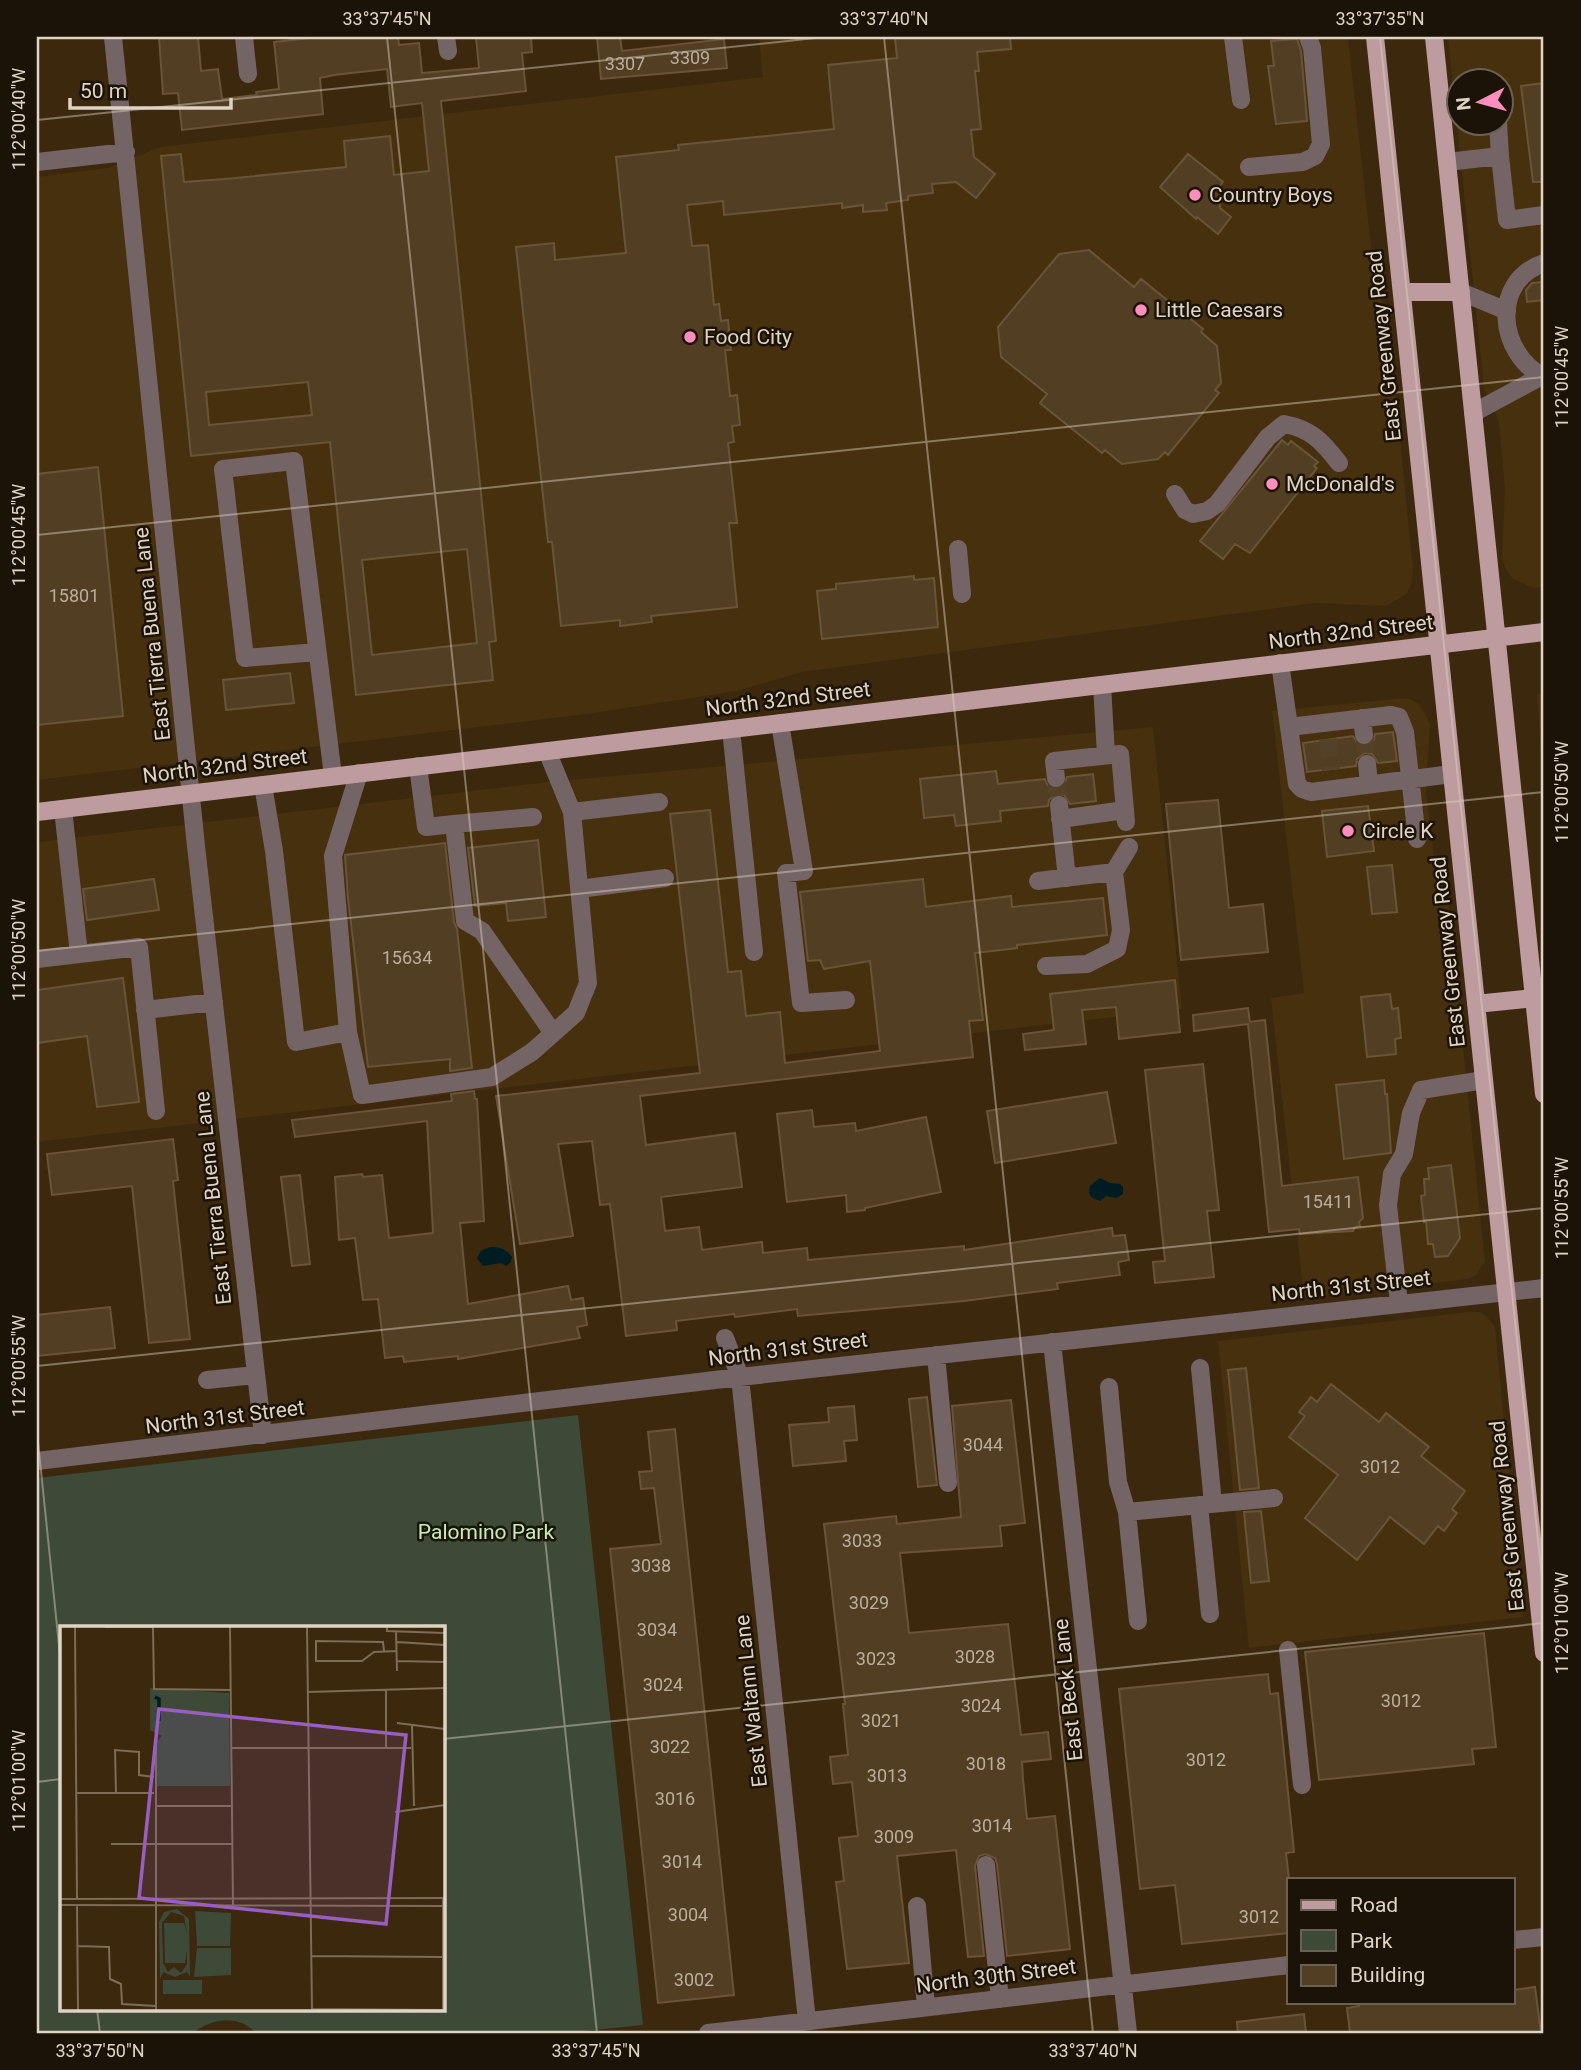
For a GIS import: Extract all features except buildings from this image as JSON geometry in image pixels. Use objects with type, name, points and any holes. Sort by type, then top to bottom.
[{"type":"main road","name":"East Greenway Road","points":[[1375,37],[1544,1653]]},
{"type":"main road","points":[[1434,37],[1544,1094]]},
{"type":"main road","points":[[1402,292],[1461,292]]},
{"type":"main road","name":"North 32nd Street","points":[[37,812],[1544,632]]},
{"type":"main road","points":[[1476,1004],[1534,998]]},
{"type":"street","name":"East Tierra Buena Lane","points":[[113,37],[191,794],[263,1436]]},
{"type":"street","points":[[244,37],[248,74]]},
{"type":"street","points":[[1233,37],[1241,100]]},
{"type":"street","points":[[1249,167],[1303,162],[1315,156],[1321,144],[1312,48],[1308,37]]},
{"type":"street","points":[[1499,136],[1507,220],[1544,215]]},
{"type":"street","points":[[37,162],[126,152]]},
{"type":"street","points":[[1447,162],[1500,156]]},
{"type":"street","points":[[1473,413],[1543,377],[1526,365],[1514,349],[1507,331],[1507,311],[1516,283],[1522,275],[1544,263]]},
{"type":"street","points":[[1461,292],[1507,311]]},
{"type":"street","points":[[1175,494],[1185,510],[1193,514],[1207,511],[1217,504],[1268,436],[1284,424],[1302,427],[1323,443],[1339,463]]},
{"type":"street","points":[[317,652],[245,658],[223,469],[294,461],[333,776]]},
{"type":"street","points":[[958,549],[962,594]]},
{"type":"street","points":[[1280,663],[1297,784],[1302,789],[1311,792],[1452,774]]},
{"type":"street","points":[[1102,685],[1105,755]]},
{"type":"street","points":[[1289,727],[1327,731],[1363,726],[1391,715],[1399,717],[1405,732],[1417,839]]},
{"type":"street","points":[[780,723],[804,872],[786,873],[800,1003],[846,1000]]},
{"type":"street","points":[[730,729],[754,951]]},
{"type":"street","points":[[359,773],[333,856],[348,1032],[362,1095],[492,1077],[532,1052],[576,1013],[589,983],[572,813],[547,751]]},
{"type":"street","points":[[1056,778],[1054,761],[1120,754],[1126,816],[1060,812],[1067,878]]},
{"type":"street","points":[[1367,764],[1369,784]]},
{"type":"street","points":[[418,766],[426,827],[533,817]]},
{"type":"street","points":[[1331,770],[1333,789]]},
{"type":"street","points":[[262,785],[274,851],[296,1042],[348,1032]]},
{"type":"street","points":[[572,813],[659,802]]},
{"type":"street","points":[[63,809],[79,954]]},
{"type":"street","points":[[454,824],[465,921],[482,931],[553,1033]]},
{"type":"street","points":[[1046,966],[1087,964],[1117,949],[1122,930],[1114,872],[1129,847]]},
{"type":"street","points":[[1038,881],[1114,872]]},
{"type":"street","points":[[579,888],[665,878]]},
{"type":"street","points":[[37,959],[139,947],[156,1111]]},
{"type":"street","points":[[145,1010],[214,1002]]},
{"type":"street","points":[[1399,1303],[1388,1205],[1392,1174],[1404,1154],[1411,1113],[1421,1090],[1485,1080]]},
{"type":"street","name":"North 31st Street","points":[[37,1461],[740,1377],[1544,1287]]},
{"type":"street","name":"East Waltann Lane","points":[[725,1338],[740,1377],[807,2021]]},
{"type":"street","name":"East Beck Lane","points":[[1052,1342],[1128,2033]]},
{"type":"street","points":[[936,1355],[948,1483]]},
{"type":"street","points":[[1200,1368],[1210,1614]]},
{"type":"street","points":[[208,1380],[255,1375]]},
{"type":"street","points":[[1110,1387],[1118,1482],[1127,1512],[1138,1620]]},
{"type":"street","points":[[1127,1512],[1274,1498]]},
{"type":"street","points":[[1288,1650],[1302,1786]]},
{"type":"street","points":[[986,1865],[1000,1998]]},
{"type":"street","points":[[916,1906],[926,2007]]},
{"type":"street","points":[[1514,1940],[1544,1937]]},
{"type":"street","name":"North 30th Street","points":[[708,2033],[1287,1965]]},
{"type":"shaded area","points":[[759,37],[1348,37],[1375,283],[1388,318],[1413,570],[1407,594],[1386,606],[1314,603],[802,672],[737,691],[587,714],[37,780],[37,177],[107,168],[160,147],[763,77]]},
{"type":"shaded area","points":[[1448,37],[1544,37],[1544,587],[1534,588],[1513,579],[1502,559],[1505,489],[1499,423],[1484,388],[1458,136],[1514,136],[1514,66],[1451,66]]},
{"type":"shaded area","points":[[1544,693],[1544,799],[1537,694]]},
{"type":"shaded area","points":[[1404,698],[1419,704],[1430,723],[1426,793],[1435,865],[1448,900],[1485,1262],[1476,1275],[1468,1279],[1304,1298],[1271,998],[1304,993],[1272,711]]},
{"type":"shaded area","points":[[1153,727],[1182,1009],[37,1142],[37,842],[548,782]]},
{"type":"shaded area","points":[[1480,1312],[1495,1327],[1523,1617],[1249,1648],[1218,1341]]},
{"type":"green space","name":"Palomino Park","points":[[578,1415],[643,2025],[564,2033],[256,2033],[241,2023],[225,2020],[208,2024],[193,2033],[37,2033],[37,1478]]},
{"type":"water","points":[[1100,1178],[1120,1184],[1123,1194],[1116,1198],[1106,1196],[1100,1201],[1091,1197],[1090,1186]]},
{"type":"water","points":[[490,1247],[505,1250],[512,1257],[511,1262],[506,1266],[501,1263],[483,1266],[477,1258],[481,1251]]},
{"type":"tunnel","points":[[1364,735],[1367,764]]},
{"type":"tunnel","points":[[1328,739],[1331,770]]},
{"type":"tunnel","points":[[1056,778],[1059,805]]},
{"type":"place","name":"Country Boys","points":[[1195,195]]},
{"type":"place","name":"Little Caesars","points":[[1141,310]]},
{"type":"place","name":"Food City","points":[[690,337]]},
{"type":"place","name":"McDonald's","points":[[1272,484]]},
{"type":"place","name":"Circle K","points":[[1348,831]]}]
